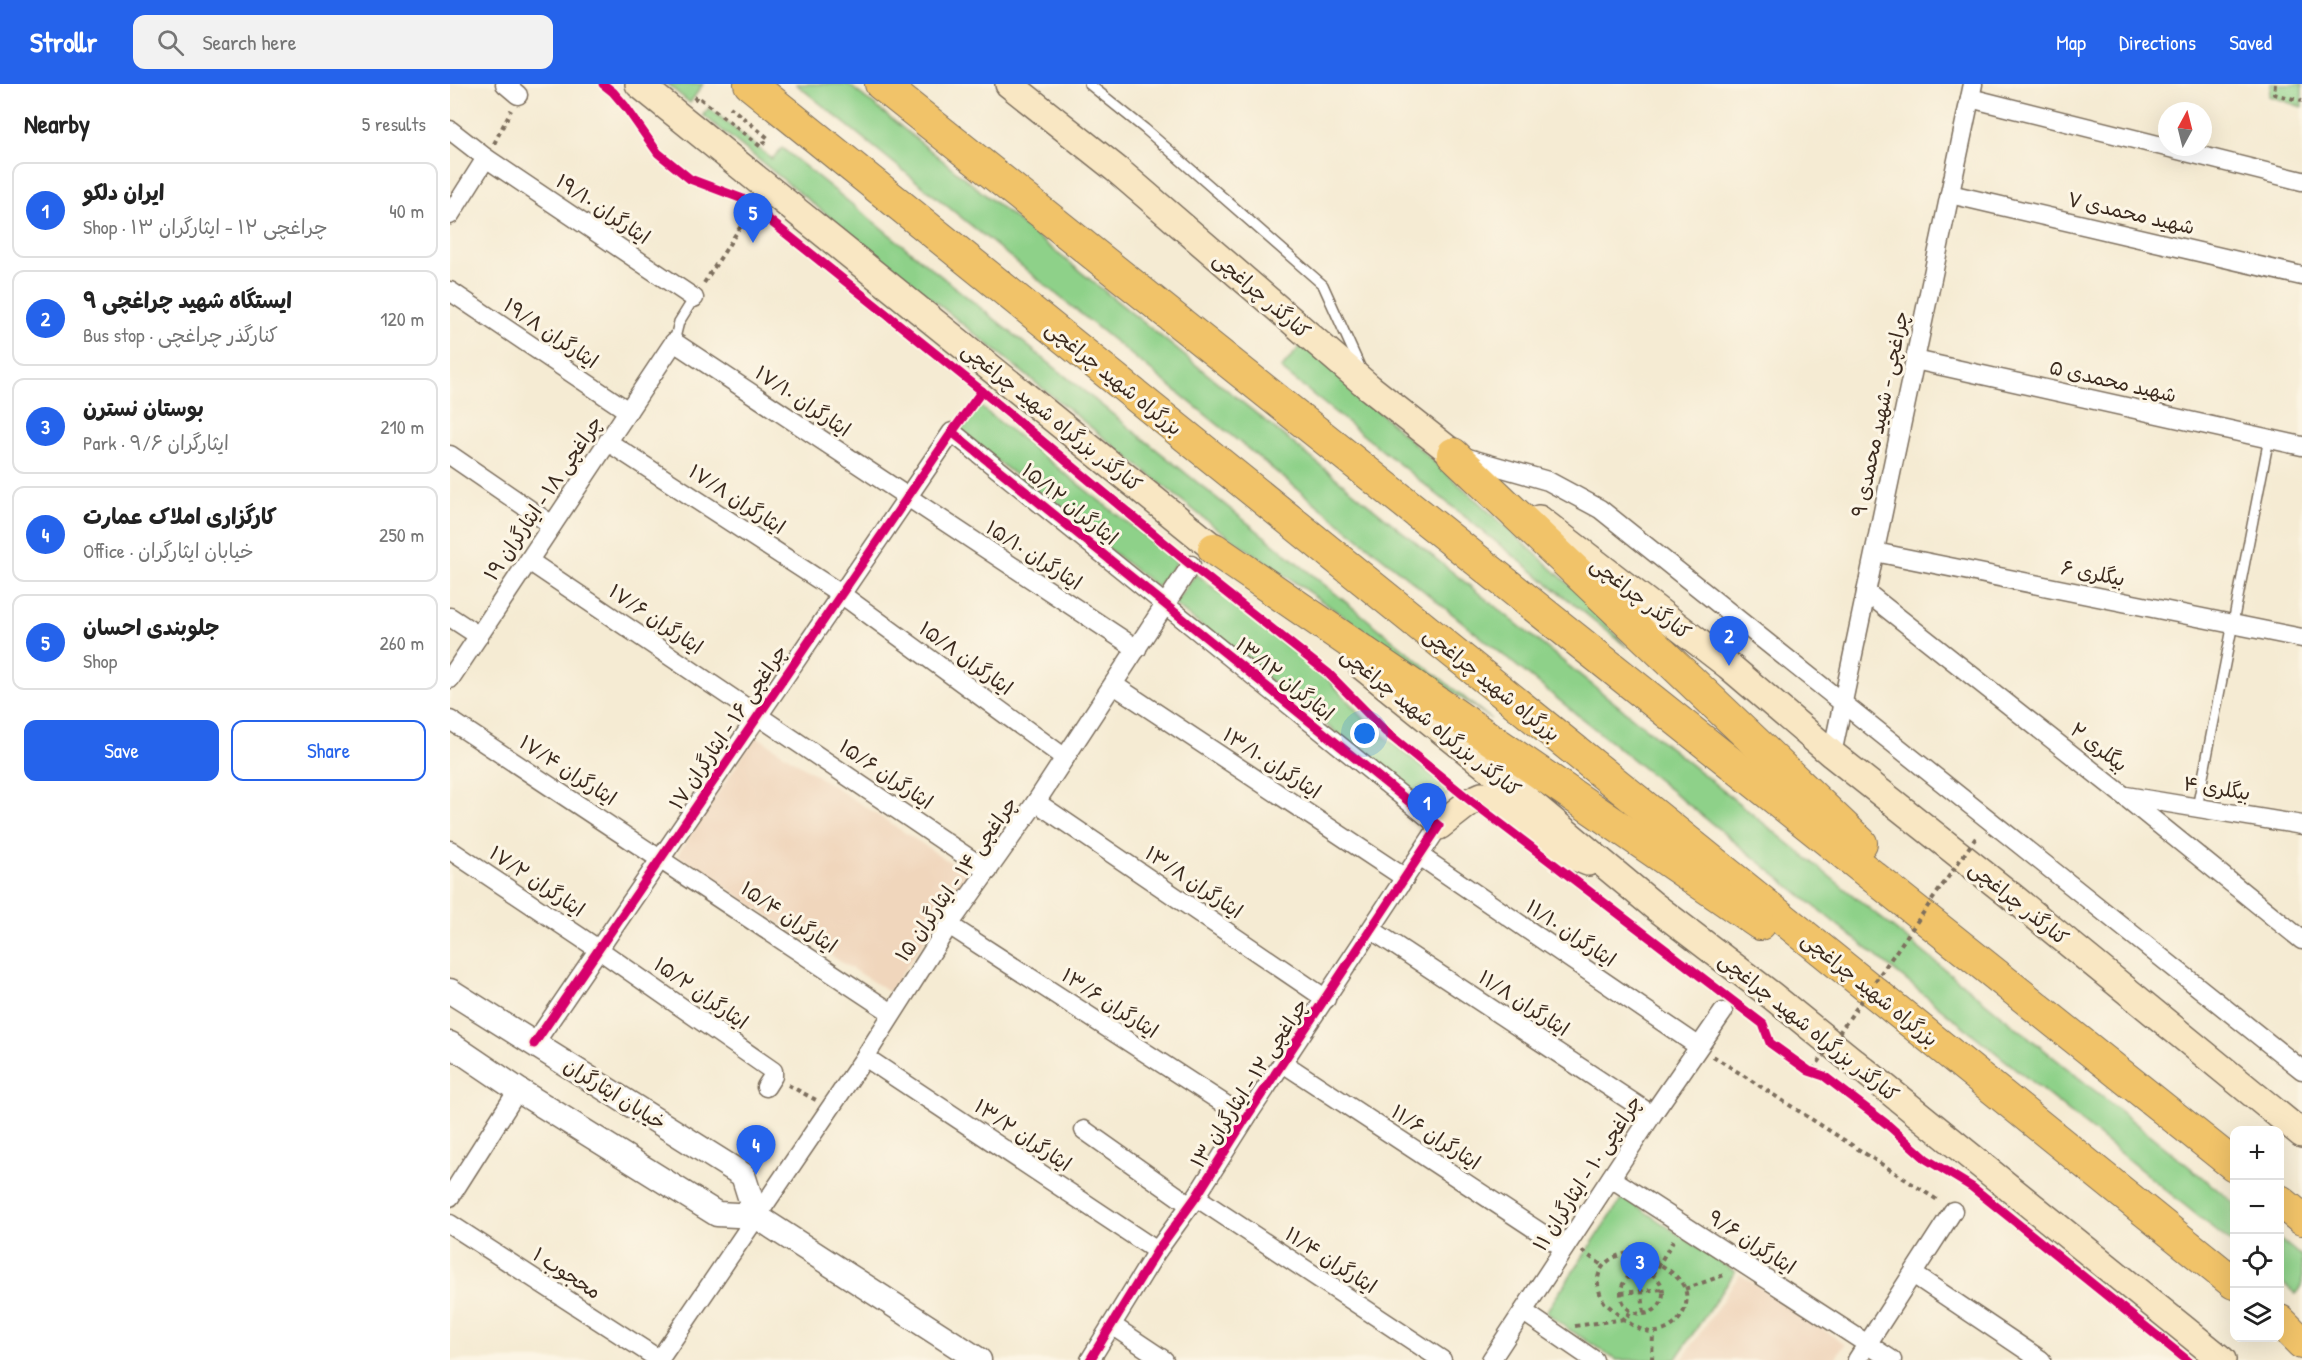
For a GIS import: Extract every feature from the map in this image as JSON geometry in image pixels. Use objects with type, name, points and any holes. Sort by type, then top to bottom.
[{"type":"highway","name":"بزرگراه شهید چراغچی","points":[[750,84],[2230,1278]]},
{"type":"highway","points":[[881,84],[2230,1161]]},
{"type":"highway","points":[[1453,454],[2009,984]]},
{"type":"highway","points":[[1202,557],[1968,1068]]},
{"type":"highway","points":[[2284,1204],[2302,1219]]},
{"type":"highway","points":[[2284,1323],[2302,1336]]},
{"type":"highway","points":[[2284,1324],[2302,1343]]},
{"type":"main road","name":"کنارگذر بزرگراه شهید چراغچی","points":[[639,84],[760,197],[1202,557],[1502,778],[1612,870],[1772,995],[2222,1360]]},
{"type":"main road","name":"کنارگذر چراغچی","points":[[1009,84],[1116,169],[1370,388],[1729,666],[1832,754],[2019,902],[2302,1134]]},
{"type":"main road","points":[[1439,826],[1471,801],[1482,796],[1494,801],[1540,840],[1570,856],[1612,870]]},
{"type":"street","points":[[1971,91],[2302,181]]},
{"type":"street","name":"۹ چراغچی - شهید محمدی","points":[[1832,754],[1971,91]]},
{"type":"street","name":"ایثارگران ۱۹/۱۰","points":[[450,130],[486,158],[694,298]]},
{"type":"street","points":[[450,215],[486,158]]},
{"type":"street","name":"شهید محمدی ۷","points":[[1950,194],[2302,276]]},
{"type":"street","name":"ایثارگران ۱۹/۸","points":[[450,291],[628,411]]},
{"type":"street","name":"چراغچی ۱۸ - ایثارگران ۱۹","points":[[450,679],[674,342]]},
{"type":"street","name":"ایثارگران ۱۷/۱۰","points":[[674,342],[907,498]]},
{"type":"street","name":"شهید محمدی ۵","points":[[1915,360],[2302,446]]},
{"type":"street","name":"چراغچی ۱۶ - ایثارگران ۱۷","points":[[534,1044],[952,432]]},
{"type":"street","name":"ایثارگران ۱۵/۱۲","points":[[952,432],[1164,605]]},
{"type":"street","name":"ایثارگران ۱۷/۸","points":[[608,442],[841,594]]},
{"type":"street","points":[[1453,454],[1548,481],[1600,509],[2302,1070]]},
{"type":"street","points":[[450,455],[552,525]]},
{"type":"street","name":"ایثارگران ۱۵/۱۰","points":[[907,498],[1137,649]]},
{"type":"street","name":"بیگلری ۶","points":[[1875,552],[2302,638]]},
{"type":"street","name":"چراغچی ۱۴ - ایثارگران ۱۵","points":[[659,1360],[865,1058],[949,925],[1036,802],[1164,605],[1202,557]]},
{"type":"street","name":"ایثارگران ۱۷/۶","points":[[529,561],[759,714]]},
{"type":"street","name":"بیگلری ۲","points":[[1866,592],[2302,940]]},
{"type":"street","name":"ایثارگران ۱۵/۸","points":[[841,594],[1065,758]]},
{"type":"street","name":"ایثارگران ۱۳/۱۲","points":[[1164,605],[1439,826]]},
{"type":"street","points":[[450,617],[478,636]]},
{"type":"street","name":"ایثارگران ۱۳/۱۰","points":[[1114,685],[1406,878]]},
{"type":"street","name":"ایثارگران ۱۵/۶","points":[[759,714],[988,871]]},
{"type":"street","name":"ایثارگران ۱۷/۴","points":[[450,720],[661,858]]},
{"type":"street","name":"بیگلری ۴","points":[[2124,796],[2302,825]]},
{"type":"street","name":"ایثارگران ۱۳/۸","points":[[1036,802],[1326,999]]},
{"type":"street","name":"چراغچی ۱۲ - ایثارگران ۱۳","points":[[1090,1360],[1157,1251],[1193,1201],[1439,826]]},
{"type":"street","name":"ایثارگران ۱۷/۲","points":[[450,850],[598,950]]},
{"type":"street","name":"ایثارگران ۱۱/۱۰","points":[[1420,856],[1698,1046]]},
{"type":"street","name":"ایثارگران ۱۵/۴","points":[[661,858],[892,1013]]},
{"type":"street","name":"ایثارگران ۱۳/۶","points":[[949,925],[1246,1118]]},
{"type":"street","name":"ایثارگران ۱۱/۸","points":[[1372,930],[1652,1115]]},
{"type":"street","name":"ایثارگران ۱۵/۲","points":[[598,950],[773,1071],[769,1082]]},
{"type":"street","name":"خیابان ایثارگران","points":[[450,991],[743,1175],[756,1216]]},
{"type":"street","name":"چراغچی ۱۰ - ایثارگران ۱۱","points":[[1491,1360],[1698,1046],[1723,1012]]},
{"type":"street","points":[[450,1044],[518,1090],[717,1214],[756,1216],[979,1360]]},
{"type":"street","name":"ایثارگران ۱۳/۲","points":[[865,1058],[1157,1251]]},
{"type":"street","name":"ایثارگران ۱۱/۶","points":[[1283,1063],[1566,1245]]},
{"type":"street","points":[[450,1197],[518,1090]]},
{"type":"street","name":"ایثارگران ۱۱/۴","points":[[1084,1130],[1442,1360]]},
{"type":"street","name":"ایثارگران ۹/۶","points":[[1611,1178],[1892,1360]]},
{"type":"street","points":[[1857,1360],[1953,1210]]},
{"type":"street","name":"محجوب ۱","points":[[450,1224],[659,1360]]},
{"type":"street","points":[[1913,1274],[2041,1360]]},
{"type":"street","points":[[1524,1312],[1594,1360]]},
{"type":"street","points":[[1113,1326],[1164,1360]]},
{"type":"lane","points":[[1089,84],[1323,285],[1370,388]]},
{"type":"lane","points":[[674,342],[679,322],[694,298]]},
{"type":"lane","points":[[2197,808],[2269,438]]},
{"type":"path","points":[[2275,84],[2274,94],[2302,101]]},
{"type":"path","points":[[486,158],[512,90]]},
{"type":"path","points":[[697,96],[760,147],[768,138],[730,108]]},
{"type":"path","points":[[743,199],[760,197]]},
{"type":"path","points":[[760,197],[762,215]]},
{"type":"path","points":[[694,298],[760,197]]},
{"type":"path","points":[[1768,1038],[1813,1070],[1977,836]]},
{"type":"path","points":[[1768,1038],[1809,1071],[1824,1076]]},
{"type":"path","points":[[1698,1046],[1953,1210]]},
{"type":"path","points":[[769,1082],[829,1108]]},
{"type":"path","points":[[1653,1275],[1683,1224]]},
{"type":"path","points":[[1566,1245],[1603,1266]]},
{"type":"path","points":[[1628,1253],[1640,1254],[1659,1265],[1678,1279],[1685,1289],[1685,1308],[1680,1319],[1671,1327],[1653,1333],[1643,1331],[1625,1319],[1604,1302],[1600,1295],[1599,1277],[1603,1266],[1609,1259],[1628,1253]]},
{"type":"path","points":[[1685,1289],[1748,1266]]},
{"type":"path","points":[[1640,1272],[1644,1313]]},
{"type":"path","points":[[1633,1273],[1653,1275],[1663,1289],[1662,1300],[1657,1308],[1644,1313],[1631,1311],[1624,1305],[1621,1287],[1633,1273]]},
{"type":"path","points":[[1621,1293],[1663,1289]]},
{"type":"path","points":[[1565,1327],[1625,1319],[1631,1311]]},
{"type":"path","points":[[1652,1360],[1653,1333]]},
{"type":"shaded area","points":[[756,736],[970,875],[889,992],[677,855]]},
{"type":"shaded area","points":[[1740,1274],[1845,1344],[1834,1360],[1682,1360]]},
{"type":"green space","points":[[667,84],[703,84],[690,103]]},
{"type":"green space","points":[[796,84],[848,84],[2230,1200],[2230,1242]]},
{"type":"green space","points":[[2271,84],[2302,84],[2302,107],[2269,96]]},
{"type":"green space","points":[[709,108],[772,159],[782,148],[1491,719],[1211,524],[703,115]]},
{"type":"green space","points":[[1303,343],[1582,596],[1627,647],[1281,369]]},
{"type":"green space","points":[[978,405],[1177,562],[1157,587],[958,430]]},
{"type":"green space","points":[[1196,574],[1324,675],[1368,723],[1452,792],[1445,797],[1433,800],[1422,797],[1403,786],[1174,604]]},
{"type":"green space","points":[[1623,1197],[1735,1272],[1675,1360],[1617,1360],[1546,1312]]},
{"type":"green space","points":[[2284,1242],[2302,1257],[2302,1287],[2296,1294],[2284,1284]]},
{"type":"cycle path","points":[[603,84],[625,106],[658,153],[690,179],[743,199],[982,391],[1191,565],[1328,673],[1386,732],[1471,801],[1763,1024],[1770,1043],[1809,1071],[1824,1076],[1888,1125],[1926,1159],[1972,1187],[2187,1360]]},
{"type":"cycle path","points":[[534,1044],[982,391]]},
{"type":"cycle path","points":[[952,432],[1439,826],[1196,1197],[1157,1251],[1090,1360]]},
{"type":"place","name":"جلوبندی احسان","points":[[753,243]]},
{"type":"place","name":"ایستگاه شهید چراغچی ۹","points":[[1729,666]]},
{"type":"place","name":"ایران دلکو","points":[[1427,833]]},
{"type":"place","name":"کارگزاری املاک عمارت","points":[[756,1175]]},
{"type":"place","name":"بوستان نسترن","points":[[1640,1292]]}]
